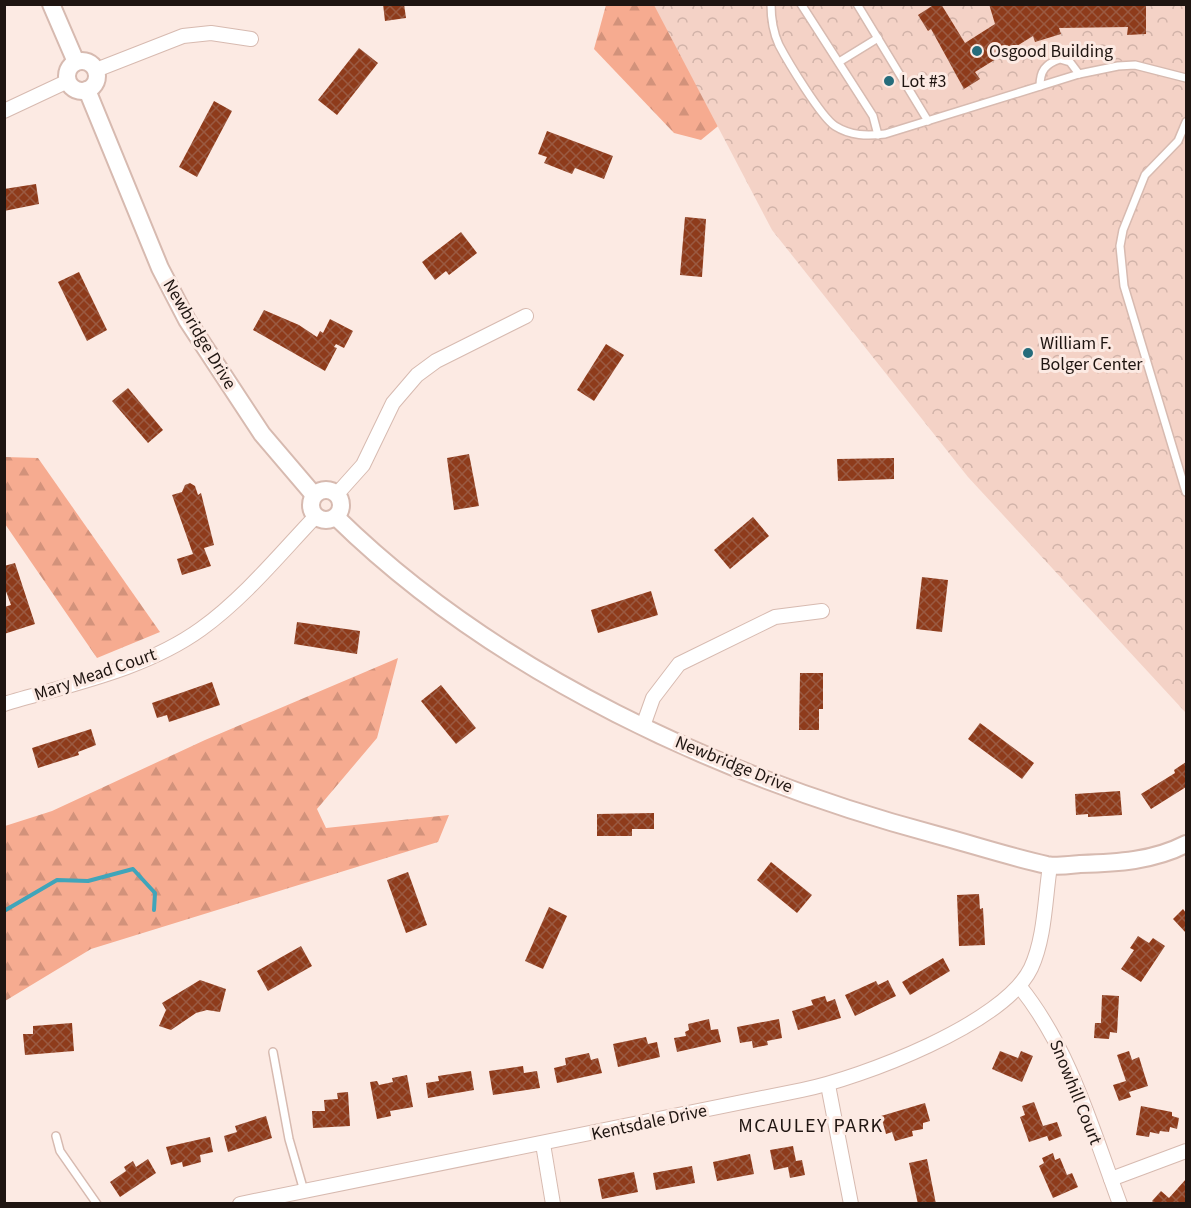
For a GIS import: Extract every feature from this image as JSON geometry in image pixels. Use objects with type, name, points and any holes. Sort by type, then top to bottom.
[{"type":"street","points":[[51,4],[76,62]]},
{"type":"street","points":[[96,70],[183,36],[211,33],[251,39]]},
{"type":"street","points":[[76,62],[88,62],[96,70],[96,82],[87,90],[75,89],[68,81],[68,71],[76,62]]},
{"type":"street","points":[[4,111],[68,81]]},
{"type":"street","name":"Newbridge Drive","points":[[87,90],[160,268],[187,320],[262,434],[314,495]]},
{"type":"street","points":[[337,494],[363,465],[393,403],[417,375],[436,361],[526,316]]},
{"type":"street","points":[[328,490],[337,494],[341,508],[336,517],[324,521],[315,517],[310,504],[314,495],[328,490]]},
{"type":"street","name":"Mary Mead Court","points":[[4,704],[116,670],[170,648],[200,629],[230,605],[315,517]]},
{"type":"street","name":"Newbridge Drive","points":[[336,517],[365,546],[447,611],[540,670],[643,726],[746,771],[880,820],[1050,866],[1127,863],[1186,844]]},
{"type":"street","points":[[643,726],[652,698],[679,664],[775,617],[822,611]]},
{"type":"street","name":"Kentsdale Drive","points":[[240,1203],[828,1085],[871,1070],[942,1038],[985,1013],[1020,987],[1031,968],[1039,945],[1050,866]]},
{"type":"street","name":"Snowhill Court","points":[[1020,987],[1042,1015],[1060,1047],[1120,1203]]},
{"type":"street","points":[[828,1085],[851,1203]]},
{"type":"street","points":[[543,1144],[553,1203]]},
{"type":"street","points":[[1111,1179],[1186,1151]]},
{"type":"lane","points":[[771,4],[771,21],[779,45],[815,103],[833,125],[850,134],[878,135],[928,122],[1079,75],[1135,65],[1186,78]]},
{"type":"lane","points":[[801,4],[873,116],[878,135]]},
{"type":"lane","points":[[857,4],[928,122]]},
{"type":"lane","points":[[839,62],[878,38]]},
{"type":"lane","points":[[1040,86],[1040,75],[1045,66],[1060,59],[1070,62],[1079,75]]},
{"type":"lane","points":[[1186,122],[1178,141],[1145,175],[1123,230],[1120,263],[1124,286],[1186,492]]},
{"type":"lane","points":[[273,1052],[289,1138],[304,1191]]},
{"type":"lane","points":[[56,1136],[60,1151],[97,1203]]},
{"type":"green space","points":[[606,5],[681,5],[739,109],[701,140],[674,133],[594,49]]},
{"type":"green space","name":"William F. Bolger Center","points":[[654,5],[1186,5],[1186,713],[968,477],[772,230]]},
{"type":"green space","points":[[5,457],[38,458],[160,632],[97,658],[5,524]]},
{"type":"green space","points":[[398,658],[377,738],[317,809],[326,828],[449,815],[438,842],[91,949],[5,1001],[5,826],[52,811],[205,740]]},
{"type":"building","points":[[383,4],[404,4],[406,18],[385,21]]},
{"type":"building","name":"Osgood Building","points":[[935,4],[941,4],[965,43],[995,24],[989,4],[1146,4],[1146,34],[1127,35],[1128,27],[1059,28],[1061,34],[1035,42],[1033,36],[975,72],[980,79],[964,89],[931,29],[928,31],[918,15]]},
{"type":"building","points":[[359,48],[378,63],[337,115],[318,100]]},
{"type":"building","points":[[214,101],[232,111],[197,177],[179,167]]},
{"type":"building","points":[[547,131],[613,156],[604,179],[575,168],[572,174],[544,163],[547,157],[538,154]]},
{"type":"building","points":[[36,184],[39,204],[4,211],[4,189]]},
{"type":"building","points":[[685,217],[706,219],[702,277],[680,275]]},
{"type":"building","points":[[461,232],[477,253],[449,275],[446,271],[435,280],[422,262]]},
{"type":"building","points":[[79,272],[107,330],[87,341],[58,282]]},
{"type":"building","points":[[264,310],[299,325],[317,337],[320,331],[323,333],[330,319],[353,331],[344,348],[336,344],[334,347],[337,348],[325,371],[253,330]]},
{"type":"building","points":[[606,344],[624,355],[594,401],[577,390]]},
{"type":"building","points":[[128,388],[163,430],[148,443],[112,401]]},
{"type":"building","points":[[469,454],[479,506],[454,510],[447,458]]},
{"type":"building","points":[[894,458],[894,479],[838,481],[837,459]]},
{"type":"building","points":[[190,483],[195,486],[198,495],[201,493],[214,545],[204,548],[211,566],[182,575],[177,559],[193,554],[172,495],[182,492],[185,485]]},
{"type":"building","points":[[753,517],[769,536],[730,569],[714,550]]},
{"type":"building","points":[[15,563],[35,624],[4,634],[4,607],[11,605],[4,586],[4,566]]},
{"type":"building","points":[[922,577],[948,580],[942,632],[916,629]]},
{"type":"building","points":[[651,591],[658,615],[598,633],[591,610]]},
{"type":"building","points":[[297,622],[360,631],[357,654],[294,644]]},
{"type":"building","points":[[800,673],[823,673],[823,709],[819,709],[819,730],[799,730]]},
{"type":"building","points":[[212,682],[220,705],[169,722],[167,715],[157,718],[152,703]]},
{"type":"building","points":[[441,685],[476,728],[456,744],[421,701]]},
{"type":"building","points":[[980,723],[1034,763],[1022,779],[968,739]]},
{"type":"building","points":[[91,729],[96,745],[78,752],[79,755],[38,768],[32,748]]},
{"type":"building","points":[[1186,762],[1186,787],[1151,809],[1141,794],[1175,773],[1174,770]]},
{"type":"building","points":[[1120,791],[1122,815],[1088,817],[1088,814],[1076,815],[1075,794]]},
{"type":"building","points":[[654,813],[654,829],[632,829],[632,836],[597,836],[597,814]]},
{"type":"building","points":[[771,862],[812,895],[797,913],[757,880]]},
{"type":"building","points":[[408,872],[427,925],[406,933],[387,880]]},
{"type":"building","points":[[979,894],[980,909],[983,908],[985,945],[959,946],[957,895]]},
{"type":"building","points":[[549,907],[567,916],[543,969],[525,961]]},
{"type":"building","points":[[1183,909],[1186,913],[1186,933],[1173,919]]},
{"type":"building","points":[[1138,936],[1149,943],[1153,938],[1165,946],[1141,982],[1121,969],[1134,950],[1130,948]]},
{"type":"building","points":[[301,946],[312,966],[268,991],[257,971]]},
{"type":"building","points":[[943,958],[950,971],[910,995],[902,982]]},
{"type":"building","points":[[200,980],[226,989],[220,1012],[207,1010],[196,1013],[171,1030],[159,1026],[166,1010],[162,1003]]},
{"type":"building","points":[[888,980],[896,996],[855,1016],[845,995],[876,981],[878,985]]},
{"type":"building","points":[[1102,995],[1119,996],[1117,1033],[1110,1032],[1109,1039],[1094,1038],[1095,1023],[1101,1023]]},
{"type":"building","points":[[825,996],[827,1002],[835,999],[841,1018],[798,1030],[792,1011],[813,1005],[811,1000]]},
{"type":"building","points":[[709,1019],[711,1030],[718,1029],[721,1042],[677,1052],[674,1038],[686,1036],[685,1032],[689,1030],[688,1024]]},
{"type":"building","points":[[779,1019],[782,1038],[767,1041],[768,1045],[753,1048],[752,1041],[740,1043],[737,1027]]},
{"type":"building","points":[[72,1023],[74,1051],[25,1055],[23,1034],[33,1034],[33,1026]]},
{"type":"building","points":[[646,1037],[648,1044],[657,1042],[660,1057],[618,1067],[613,1044]]},
{"type":"building","points":[[1000,1051],[1018,1058],[1021,1051],[1033,1056],[1022,1082],[992,1069]]},
{"type":"building","points":[[1129,1051],[1132,1060],[1139,1057],[1148,1086],[1129,1092],[1131,1097],[1119,1101],[1113,1085],[1126,1081],[1117,1055]]},
{"type":"building","points":[[589,1053],[591,1060],[598,1058],[602,1073],[557,1083],[554,1068],[566,1065],[565,1058]]},
{"type":"building","points":[[523,1066],[524,1073],[537,1071],[540,1088],[493,1095],[489,1071]]},
{"type":"building","points":[[471,1071],[474,1090],[428,1098],[426,1083],[439,1081],[438,1076]]},
{"type":"building","points":[[407,1075],[413,1107],[390,1111],[391,1116],[377,1119],[370,1082],[377,1081],[379,1085],[393,1082],[392,1078]]},
{"type":"building","points":[[348,1092],[350,1126],[313,1128],[312,1111],[325,1111],[324,1100],[338,1099],[337,1093]]},
{"type":"building","points":[[1034,1102],[1043,1126],[1057,1122],[1062,1136],[1049,1141],[1047,1136],[1029,1142],[1020,1117],[1025,1115],[1022,1106]]},
{"type":"building","points":[[925,1103],[930,1121],[923,1123],[923,1129],[912,1131],[913,1136],[895,1141],[892,1132],[886,1134],[881,1116]]},
{"type":"building","points":[[1141,1106],[1172,1112],[1172,1116],[1179,1118],[1177,1129],[1170,1127],[1169,1132],[1160,1131],[1159,1134],[1150,1132],[1149,1137],[1136,1135]]},
{"type":"building","points":[[266,1116],[272,1138],[228,1152],[224,1136],[237,1132],[235,1126]]},
{"type":"building","points":[[210,1137],[213,1152],[200,1155],[201,1162],[183,1167],[182,1162],[171,1165],[166,1147]]},
{"type":"building","points":[[793,1146],[796,1161],[802,1160],[805,1175],[790,1178],[788,1167],[774,1170],[770,1150]]},
{"type":"building","points":[[1053,1153],[1055,1160],[1060,1158],[1067,1175],[1072,1173],[1078,1187],[1053,1198],[1039,1166],[1044,1163],[1042,1158]]},
{"type":"building","points":[[750,1154],[754,1174],[717,1181],[713,1162]]},
{"type":"building","points":[[148,1159],[156,1173],[120,1197],[110,1182],[126,1171],[124,1167],[133,1161],[136,1167]]},
{"type":"building","points":[[927,1159],[936,1204],[918,1204],[909,1163]]},
{"type":"building","points":[[692,1166],[695,1183],[656,1190],[653,1173]]},
{"type":"building","points":[[634,1172],[638,1192],[602,1199],[598,1179]]},
{"type":"building","points":[[1186,1179],[1186,1204],[1155,1204],[1152,1201],[1161,1191],[1169,1198]]},
{"type":"waterway","points":[[4,911],[57,880],[88,881],[133,869],[155,893],[154,910]]},
{"type":"place","name":"Osgood Building","points":[[977,51]]},
{"type":"place","name":"Lot #3","points":[[889,81]]},
{"type":"place","name":"William F. Bolger Center","points":[[1028,353]]},
{"type":"district","name":"MCAULEY PARK","points":[[811,1125]]}]
